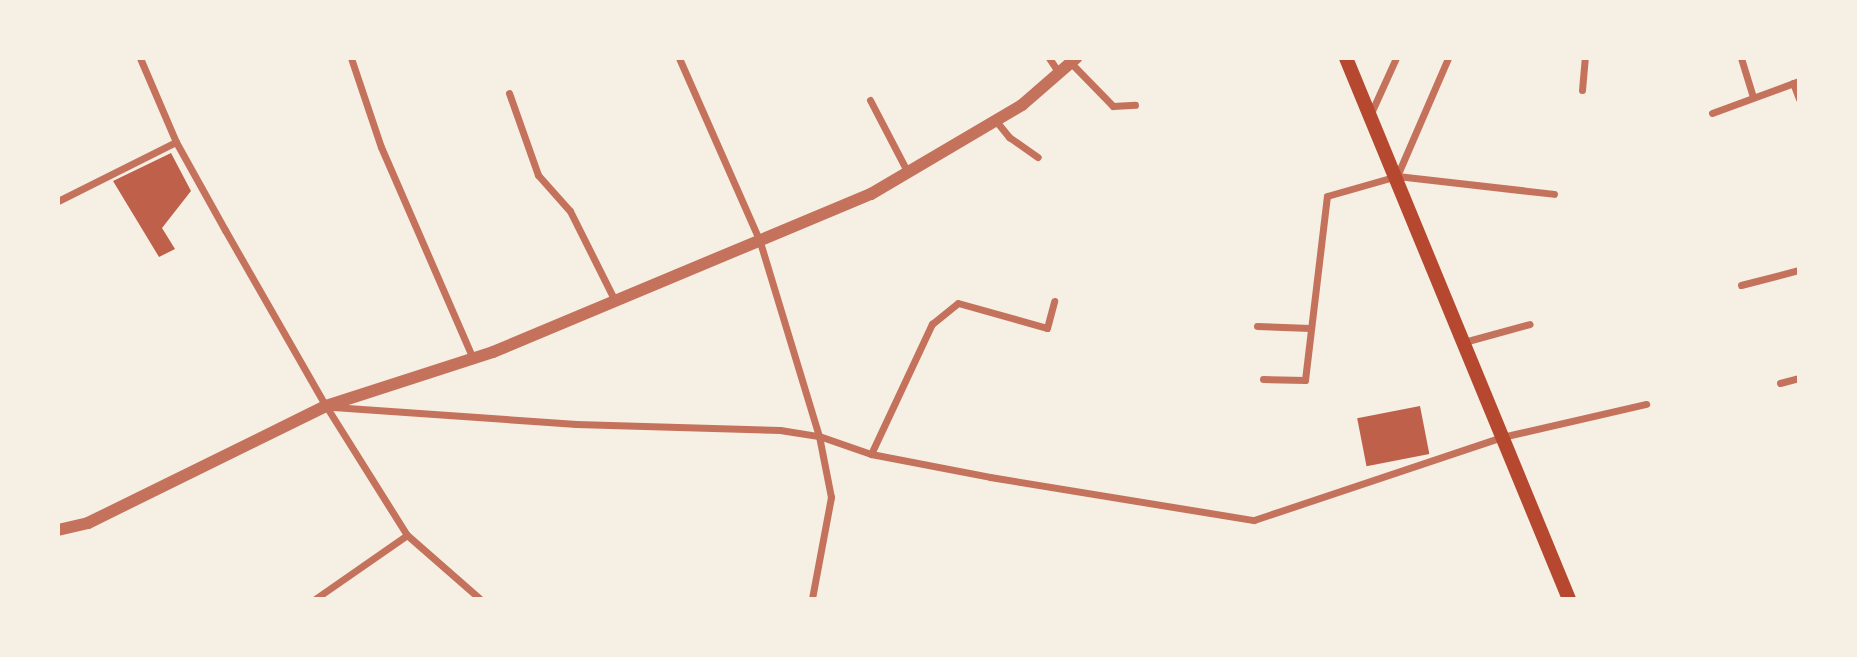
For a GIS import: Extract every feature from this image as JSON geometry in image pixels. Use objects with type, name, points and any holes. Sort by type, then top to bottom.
[{"type":"main road","points":[[1346,58],[1397,176],[1569,599]]},
{"type":"street","points":[[140,58],[177,142],[326,406],[407,535],[480,599]]},
{"type":"street","points":[[351,58],[381,147],[473,359]]},
{"type":"street","points":[[679,58],[760,242],[819,436],[831,497],[812,599]]},
{"type":"street","points":[[1049,58],[1059,73]]},
{"type":"street","points":[[1371,113],[1396,58]]},
{"type":"street","points":[[1397,176],[1448,58]]},
{"type":"street","points":[[1582,90],[1586,58]]},
{"type":"street","points":[[1741,58],[1753,97]]},
{"type":"street","points":[[58,530],[88,523],[326,406],[473,359],[871,194],[1022,105],[1074,60],[1113,106],[1135,105]]},
{"type":"street","points":[[1712,113],[1796,82],[1799,99]]},
{"type":"street","points":[[509,93],[538,175],[570,211],[615,301]]},
{"type":"street","points":[[870,100],[908,173]]},
{"type":"street","points":[[996,121],[1009,136],[1038,157]]},
{"type":"street","points":[[58,201],[177,142]]},
{"type":"street","points":[[1263,379],[1305,380],[1328,196],[1397,176],[1554,194]]},
{"type":"street","points":[[1741,285],[1799,270]]},
{"type":"street","points":[[870,454],[932,324],[958,303],[1047,328],[1054,301]]},
{"type":"street","points":[[1464,342],[1530,324]]},
{"type":"street","points":[[1257,326],[1310,328]]},
{"type":"street","points":[[1780,383],[1799,378]]},
{"type":"street","points":[[326,406],[576,424],[780,430],[819,436],[870,454],[990,477],[1254,520],[1502,437],[1646,404]]},
{"type":"street","points":[[315,599],[407,535]]},
{"type":"building","points":[[171,153],[191,191],[162,228],[175,249],[159,257],[113,181]]},
{"type":"building","points":[[1420,406],[1429,454],[1367,466],[1357,418]]}]
